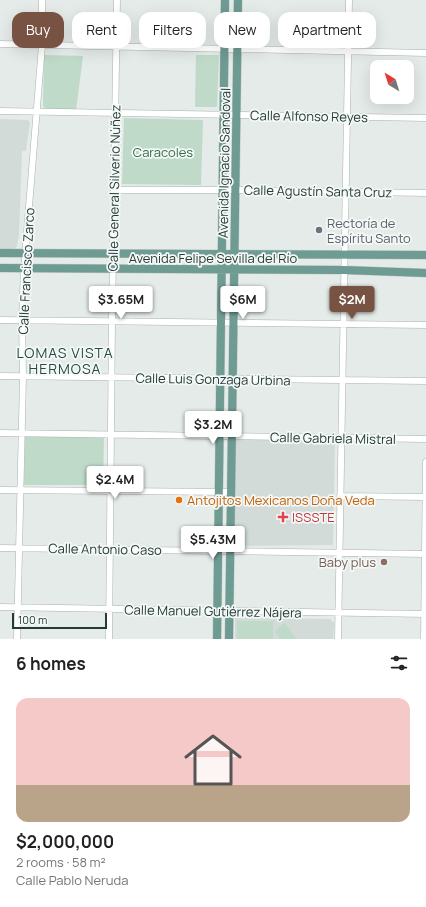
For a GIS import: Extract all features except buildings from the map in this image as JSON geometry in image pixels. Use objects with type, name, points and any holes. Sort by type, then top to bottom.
[{"type":"main road","name":"Avenida Ignacio Sandoval","points":[[217,639],[225,0]]},
{"type":"main road","name":"Avenida Ignacio Sandoval","points":[[229,639],[238,0]]},
{"type":"main road","name":"Avenida Felipe Sevilla del Río","points":[[0,253],[426,255]]},
{"type":"main road","name":"Avenida Felipe Sevilla del Río","points":[[0,268],[344,270],[426,273]]},
{"type":"street","name":"Calle Francisco Zarco","points":[[42,0],[42,12]]},
{"type":"street","name":"Calle General Silverio Núñez","points":[[117,0],[117,12]]},
{"type":"street","points":[[338,639],[349,0]]},
{"type":"street","points":[[0,44],[12,44]]},
{"type":"street","points":[[131,47],[426,53]]},
{"type":"street","name":"Calle Francisco Zarco","points":[[17,639],[20,548],[23,377],[22,320],[24,269],[42,48]]},
{"type":"street","name":"Calle General Silverio Núñez","points":[[109,639],[112,269],[116,48]]},
{"type":"street","name":"Calle Alfonso Reyes","points":[[0,111],[426,118]]},
{"type":"street","name":"Calle Agustín Santa Cruz","points":[[114,190],[426,193]]},
{"type":"street","points":[[0,320],[426,326]]},
{"type":"street","name":"Calle Luis Gonzaga Urbina","points":[[0,376],[426,381]]},
{"type":"street","name":"Calle Gabriela Mistral","points":[[0,433],[426,439]]},
{"type":"street","points":[[424,639],[426,462]]},
{"type":"street","points":[[0,490],[231,492]]},
{"type":"street","points":[[340,496],[426,497]]},
{"type":"street","name":"Calle Antonio Caso","points":[[0,548],[425,554]]},
{"type":"street","name":"Calle Manuel Gutiérrez Nájera","points":[[0,607],[425,614]]},
{"type":"shaded area","points":[[0,119],[28,120],[30,122],[26,151],[22,151],[19,234],[17,246],[14,249],[0,249]]},
{"type":"shaded area","name":"ISSSTE","points":[[234,439],[333,440],[335,442],[333,545],[234,546]]},
{"type":"shaded area","points":[[235,618],[330,619],[334,623],[333,639],[235,639]]},
{"type":"green space","points":[[44,55],[83,56],[76,110],[46,109],[43,106]]},
{"type":"green space","points":[[196,55],[219,55],[217,107],[195,107]]},
{"type":"green space","name":"Caracoles","points":[[124,118],[203,120],[201,185],[122,184]]},
{"type":"green space","points":[[25,435],[104,436],[103,485],[24,485]]},
{"type":"green space","points":[[237,621],[273,621],[273,639],[237,639]]},
{"type":"green space","points":[[285,623],[296,639],[280,639],[275,631]]},
{"type":"place","name":"Rectoría de Espíritu Santo","points":[[319,230]]},
{"type":"place","name":"Antojitos Mexicanos Doña Veda","points":[[179,500]]},
{"type":"place","name":"ISSSTE","points":[[283,517]]},
{"type":"place","name":"Baby plus","points":[[384,562]]},
{"type":"district","name":"LOMAS VISTA HERMOSA","points":[[65,360]]}]
